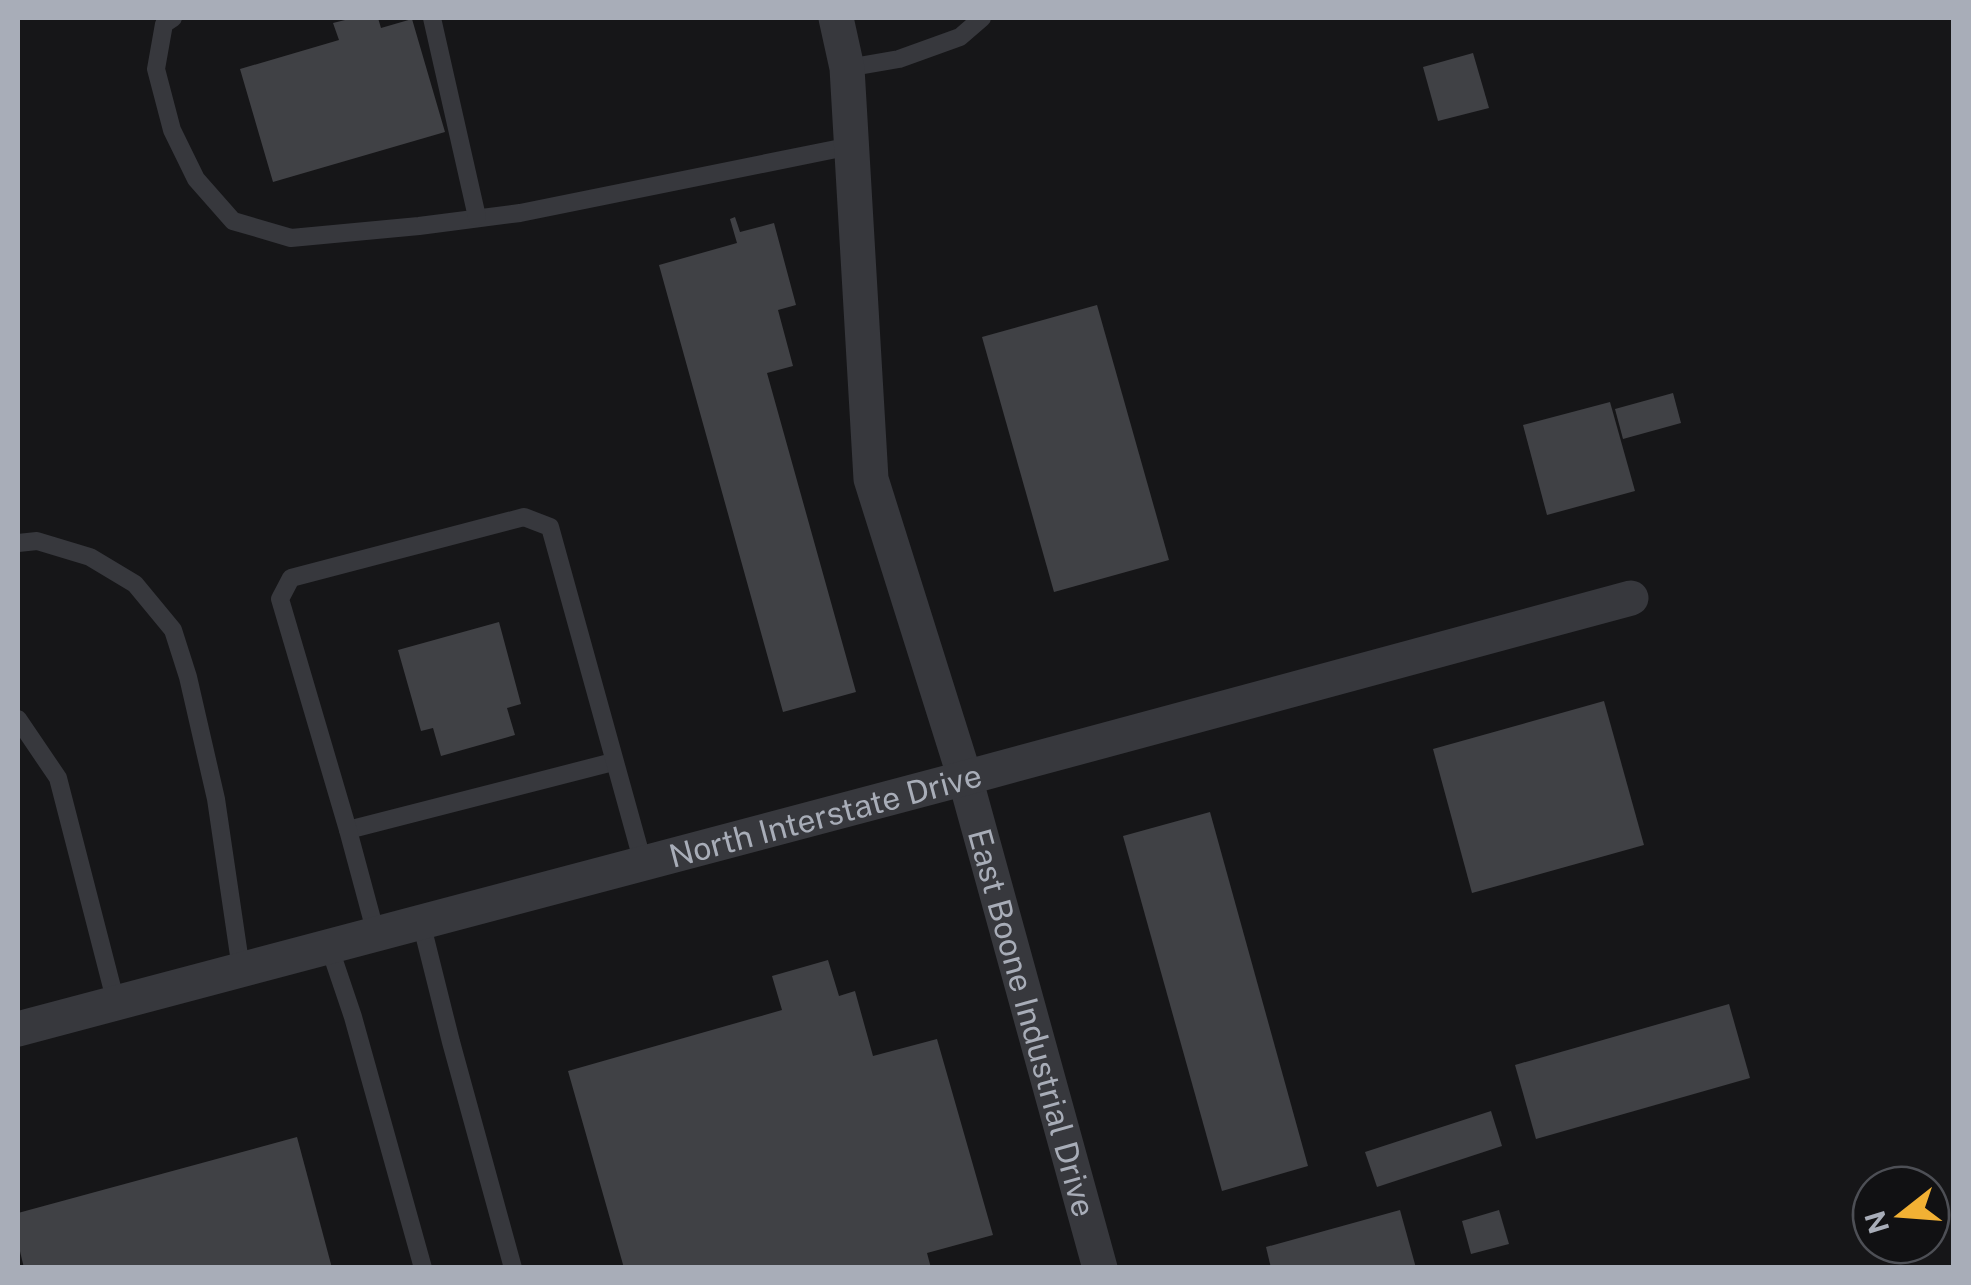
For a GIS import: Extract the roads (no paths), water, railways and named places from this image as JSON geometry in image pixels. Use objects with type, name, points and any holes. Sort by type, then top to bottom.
[{"type":"street","name":"East Boone Industrial Drive","points":[[836,18],[847,68],[871,479],[965,778],[1100,1268]]},
{"type":"street","name":"North Interstate Drive","points":[[18,1028],[1630,598]]},
{"type":"lane","points":[[173,18],[164,24],[156,70],[172,130],[196,179],[233,221],[292,238],[520,213],[851,146]]},
{"type":"lane","points":[[432,18],[478,217]]},
{"type":"lane","points":[[847,68],[900,59],[960,37],[982,18]]},
{"type":"lane","points":[[376,934],[280,600],[291,578],[524,517],[550,528],[643,863]]},
{"type":"lane","points":[[18,543],[37,541],[90,557],[135,584],[173,630],[216,799],[241,970]]},
{"type":"lane","points":[[18,719],[58,778],[116,1002]]},
{"type":"lane","points":[[348,830],[614,762]]},
{"type":"lane","points":[[422,922],[513,1268]]},
{"type":"lane","points":[[329,946],[353,1017],[423,1268]]}]
